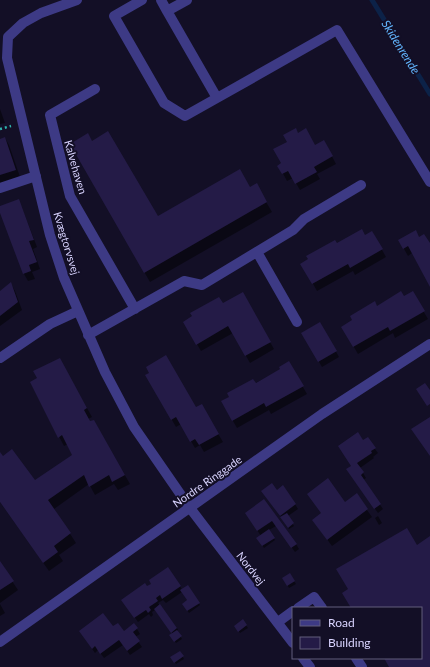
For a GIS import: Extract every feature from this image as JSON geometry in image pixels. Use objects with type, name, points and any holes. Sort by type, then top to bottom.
[{"type":"street","name":"Kvægtorvsvej","points":[[78,0],[41,13],[23,23],[8,37],[7,58],[50,235],[64,278],[105,372],[134,427],[190,508]]},
{"type":"street","points":[[142,0],[131,3],[114,16],[164,103],[185,116],[337,30],[430,182]]},
{"type":"street","points":[[161,0],[217,98]]},
{"type":"street","points":[[167,11],[186,0]]},
{"type":"street","name":"Kalvehaven","points":[[95,89],[50,115],[70,196],[135,309]]},
{"type":"street","points":[[0,188],[36,176]]},
{"type":"street","points":[[88,335],[184,281],[202,284],[293,230],[304,219],[361,185]]},
{"type":"street","points":[[257,252],[297,322]]},
{"type":"street","points":[[0,358],[50,324],[78,311]]},
{"type":"street","name":"Nordre Ringgade","points":[[0,642],[322,414],[430,344]]},
{"type":"street","name":"Nordvej","points":[[190,508],[292,642]]},
{"type":"street","points":[[299,607],[314,597],[321,607]]},
{"type":"street","points":[[278,622],[292,612]]},
{"type":"building","points":[[296,128],[298,133],[306,128],[315,145],[324,140],[333,156],[314,167],[317,172],[295,184],[288,171],[282,174],[277,166],[281,163],[273,149],[287,142],[283,135]]},
{"type":"building","points":[[108,131],[158,216],[240,169],[250,187],[257,183],[267,202],[144,273],[70,144],[88,133],[92,141]]},
{"type":"building","points":[[5,137],[16,170],[0,175],[0,139]]},
{"type":"building","points":[[19,199],[34,240],[29,241],[37,262],[29,265],[31,271],[23,274],[0,213],[0,206]]},
{"type":"building","points":[[362,229],[365,235],[372,231],[383,249],[350,268],[348,264],[312,284],[300,264],[308,259],[306,256],[335,240],[337,243]]},
{"type":"building","points":[[416,230],[419,237],[424,234],[430,243],[430,287],[408,246],[403,249],[398,240]]},
{"type":"building","points":[[11,282],[18,302],[0,316],[0,291]]},
{"type":"building","points":[[401,291],[404,296],[413,291],[425,311],[390,331],[388,327],[353,347],[341,327],[352,320],[350,316],[375,301],[377,306]]},
{"type":"building","points":[[243,292],[271,342],[245,356],[228,326],[196,345],[183,322],[192,316],[190,313],[219,297],[223,303]]},
{"type":"building","points":[[320,322],[337,351],[318,362],[301,333]]},
{"type":"building","points":[[166,355],[196,407],[202,404],[219,434],[199,445],[195,439],[190,442],[176,417],[171,420],[145,375],[149,373],[146,367]]},
{"type":"building","points":[[60,358],[87,408],[84,410],[90,421],[94,420],[125,475],[112,482],[109,475],[89,487],[84,475],[48,500],[71,533],[54,546],[58,552],[43,563],[0,502],[0,452],[3,456],[12,449],[35,480],[72,455],[62,435],[58,438],[30,382],[37,378],[33,371]]},
{"type":"building","points":[[289,361],[304,386],[266,407],[264,403],[232,421],[221,401],[229,397],[227,393],[253,379],[256,383],[280,369],[279,367]]},
{"type":"building","points":[[425,383],[430,390],[430,404],[427,406],[416,389]]},
{"type":"building","points":[[430,417],[430,456],[411,429]]},
{"type":"building","points":[[358,432],[363,440],[368,437],[376,448],[371,451],[372,453],[357,463],[364,472],[361,475],[381,504],[374,509],[346,469],[351,466],[338,446]]},
{"type":"building","points":[[328,478],[345,502],[357,493],[368,509],[327,540],[312,520],[321,513],[307,494]]},
{"type":"building","points":[[272,483],[277,490],[283,485],[296,504],[280,516],[261,491]]},
{"type":"building","points":[[264,499],[297,544],[291,548],[272,521],[257,531],[245,513]]},
{"type":"building","points":[[287,513],[294,523],[288,528],[280,517]]},
{"type":"building","points":[[407,528],[417,545],[430,536],[430,667],[389,667],[385,659],[422,659],[422,607],[350,607],[342,593],[348,589],[336,569]]},
{"type":"building","points":[[269,529],[275,538],[262,546],[256,538]]},
{"type":"building","points":[[0,561],[14,581],[0,590]]},
{"type":"building","points":[[168,567],[181,586],[162,599],[160,595],[156,598],[158,601],[149,607],[151,610],[148,613],[146,610],[134,618],[121,600],[145,583],[147,586],[151,584],[149,580]]},
{"type":"building","points":[[290,573],[295,581],[287,586],[282,578]]},
{"type":"building","points":[[188,585],[200,603],[187,611],[182,604],[187,600],[180,590]]},
{"type":"building","points":[[160,604],[177,628],[171,633],[154,609]]},
{"type":"building","points":[[103,613],[113,626],[118,623],[124,631],[134,623],[138,628],[133,632],[140,641],[127,651],[119,640],[100,654],[95,646],[92,649],[79,631]]},
{"type":"building","points":[[243,619],[247,625],[238,632],[234,626]]},
{"type":"building","points":[[177,630],[182,636],[174,642],[169,635]]},
{"type":"building","points":[[180,651],[184,656],[174,663],[170,657]]},
{"type":"waterway","name":"Skidenrende","points":[[372,0],[430,94]]}]
